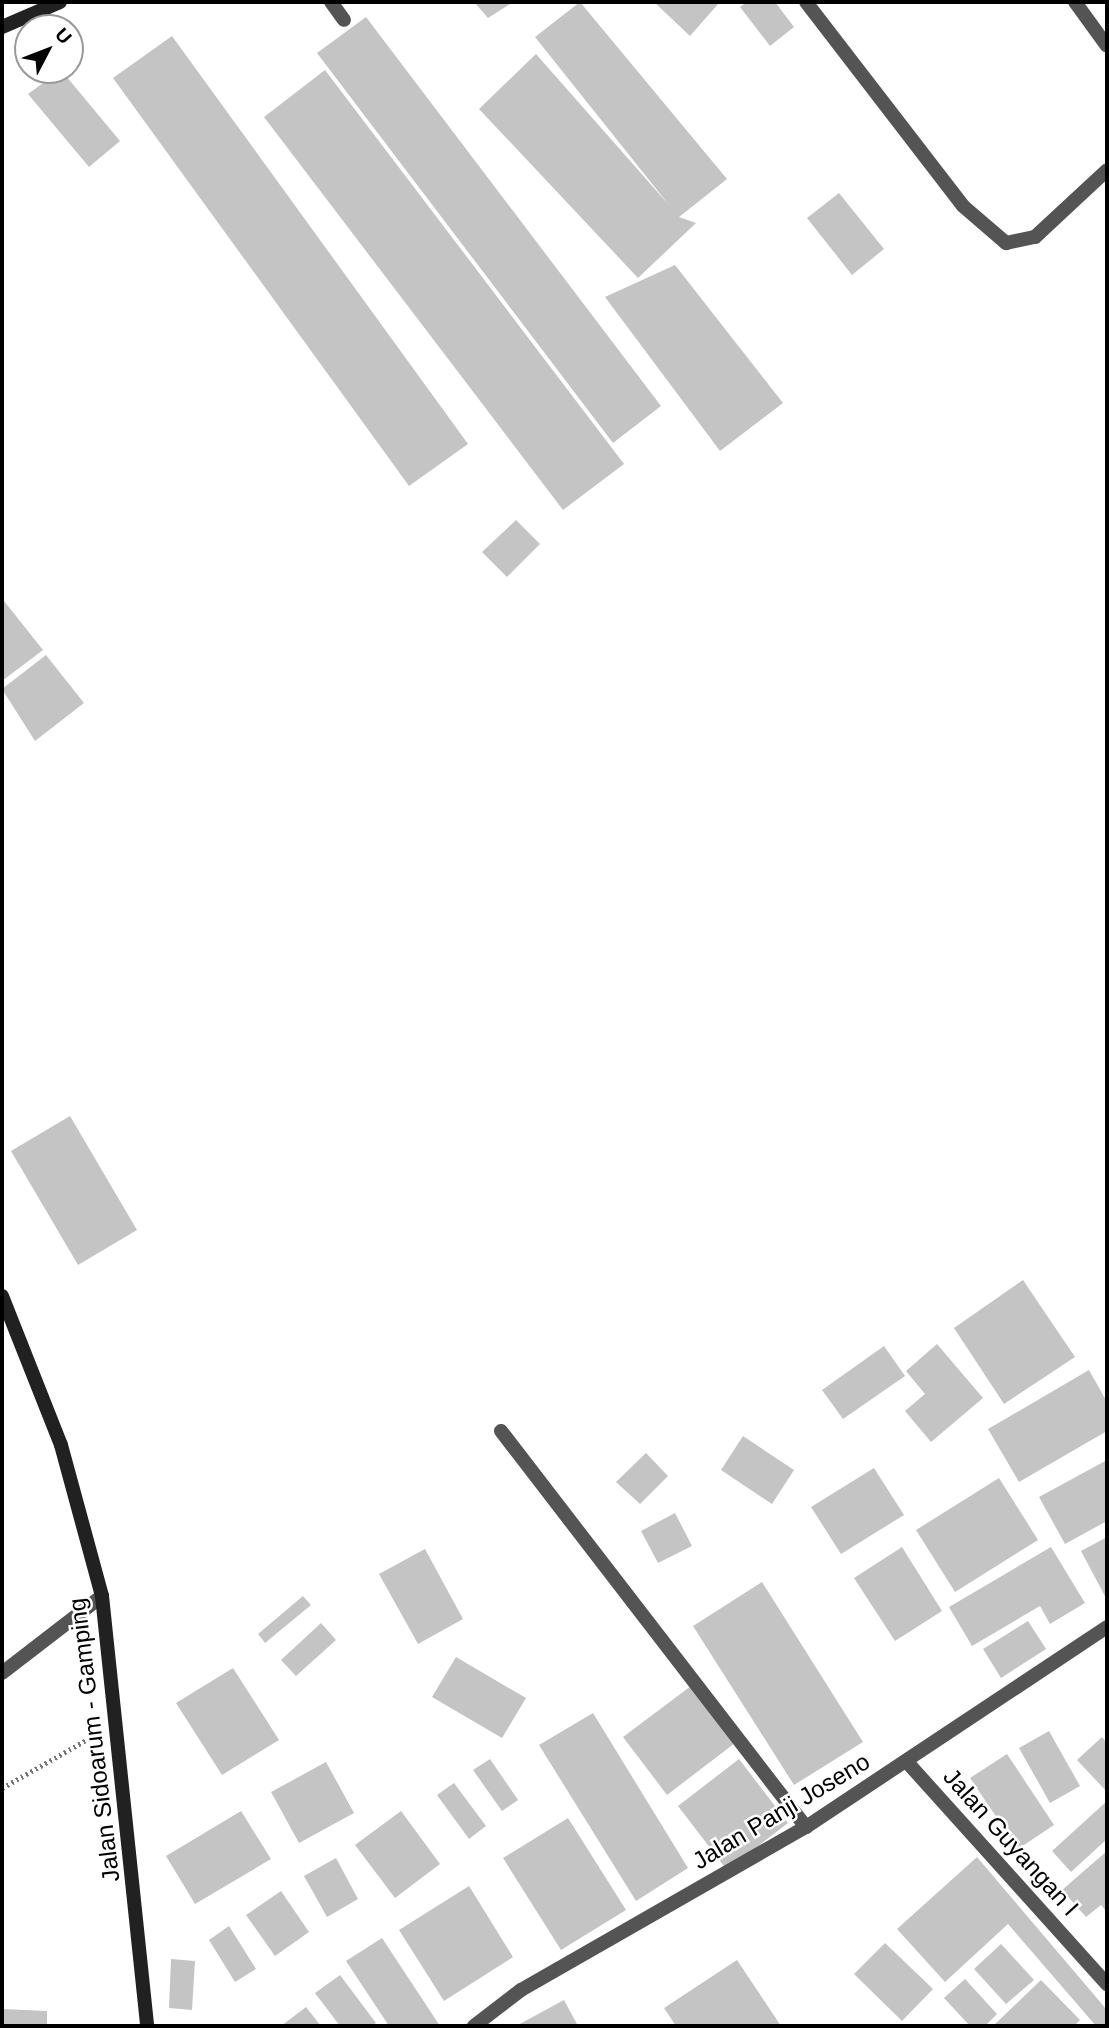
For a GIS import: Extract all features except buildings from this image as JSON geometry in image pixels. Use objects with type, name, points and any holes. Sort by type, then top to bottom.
[{"type":"main road","points":[[3,23],[61,2]]},
{"type":"main road","name":"Jalan Sidoarum - Gamping","points":[[2,1296],[61,1445],[102,1596],[120,1722],[147,2026]]},
{"type":"street","points":[[331,2],[344,20]]},
{"type":"street","points":[[806,2],[963,206],[1006,243],[1035,237],[1107,170]]},
{"type":"street","points":[[1075,2],[1107,46]]},
{"type":"street","points":[[501,1431],[806,1827]]},
{"type":"street","points":[[2,1673],[102,1596]]},
{"type":"street","name":"Jalan Panji Joseno","points":[[474,2026],[521,1990],[806,1827],[1107,1627]]},
{"type":"street","name":"Jalan Guyangan I","points":[[907,1762],[1107,1984]]},
{"type":"path","points":[[2,1788],[120,1722]]}]
